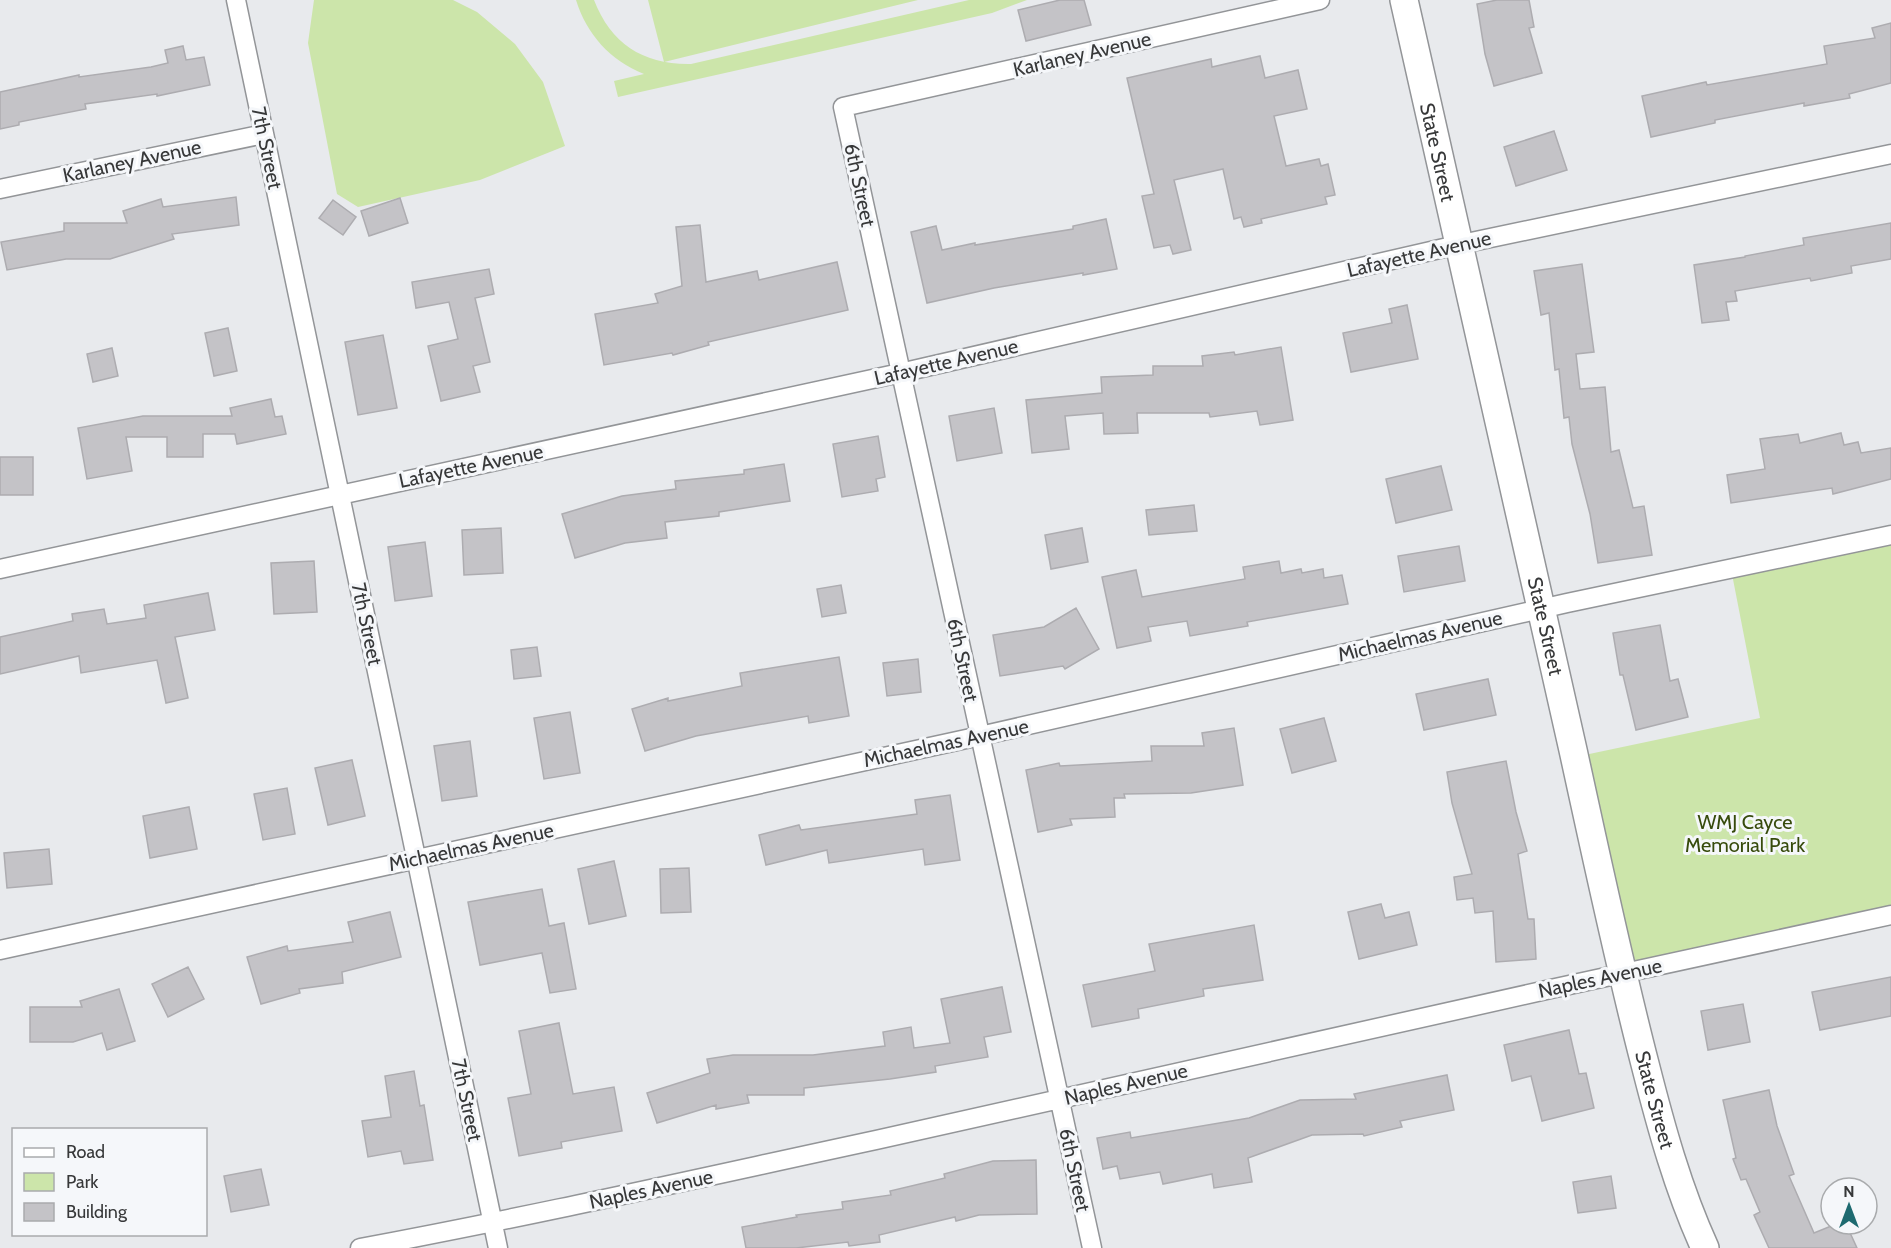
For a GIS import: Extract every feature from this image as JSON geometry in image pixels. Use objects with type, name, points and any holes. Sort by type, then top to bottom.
[{"type":"main road","name":"State Street","points":[[1404,0],[1457,245],[1542,609],[1622,972],[1661,1124],[1689,1213],[1705,1248]]},
{"type":"street","name":"7th Street","points":[[236,0],[498,1248]]},
{"type":"street","name":"Karlaney Avenue","points":[[843,107],[1320,0]]},
{"type":"street","name":"6th Street","points":[[843,107],[1092,1248]]},
{"type":"street","name":"Karlaney Avenue","points":[[0,189],[264,134]]},
{"type":"street","name":"Lafayette Avenue","points":[[0,569],[900,373],[1457,245],[1891,154]]},
{"type":"street","name":"Michaelmas Avenue","points":[[0,950],[980,736],[1542,609],[1891,535]]},
{"type":"street","name":"Naples Avenue","points":[[360,1248],[493,1224],[1622,972],[1891,915]]},
{"type":"green space","points":[[314,0],[453,0],[477,12],[515,44],[543,82],[565,146],[480,180],[358,207],[337,194],[308,43]]},
{"type":"green space","points":[[576,0],[594,0],[610,29],[631,49],[658,61],[691,64],[969,0],[1027,0],[992,13],[618,97],[614,81],[644,74],[610,54],[601,45],[586,24]]},
{"type":"green space","points":[[648,0],[918,0],[664,62]]},
{"type":"green space","name":"WMJ Cayce Memorial Park","points":[[1891,535],[1891,915],[1622,972],[1575,757],[1760,718],[1731,569]]},
{"type":"building","points":[[1060,0],[1084,0],[1091,25],[1026,41],[1018,10]]},
{"type":"building","points":[[1497,0],[1529,0],[1534,27],[1529,28],[1542,73],[1494,86],[1485,54],[1477,4]]},
{"type":"building","points":[[1891,23],[1891,83],[1849,94],[1850,98],[1804,106],[1804,103],[1715,120],[1715,123],[1651,137],[1642,96],[1706,82],[1707,85],[1827,64],[1824,46],[1875,38],[1872,28]]},
{"type":"building","points":[[183,46],[186,60],[204,57],[210,85],[157,96],[157,94],[85,104],[86,109],[19,122],[19,125],[0,129],[0,92],[79,75],[79,77],[168,63],[165,50]]},
{"type":"building","points":[[1260,56],[1265,78],[1298,70],[1307,109],[1274,116],[1286,166],[1319,159],[1321,166],[1328,164],[1335,195],[1325,197],[1327,204],[1261,219],[1262,223],[1244,227],[1241,217],[1234,219],[1223,169],[1174,180],[1191,250],[1173,254],[1170,245],[1154,248],[1142,196],[1154,194],[1127,78],[1211,59],[1212,67]]},
{"type":"building","points":[[1554,131],[1567,170],[1516,186],[1504,147]]},
{"type":"building","points":[[236,197],[239,225],[172,234],[174,239],[110,259],[66,259],[7,270],[1,242],[64,231],[64,223],[127,223],[123,211],[161,199],[163,207]]},
{"type":"building","points":[[400,198],[408,223],[369,236],[361,211]]},
{"type":"building","points":[[333,200],[356,217],[343,235],[319,218]]},
{"type":"building","points":[[1106,219],[1117,269],[994,288],[927,303],[911,232],[936,226],[942,250],[1073,229],[1073,226]]},
{"type":"building","points":[[1891,223],[1891,259],[1851,266],[1852,273],[1735,291],[1737,301],[1726,302],[1729,320],[1702,323],[1694,265],[1804,245],[1803,238]]},
{"type":"building","points":[[700,225],[706,282],[757,271],[759,280],[837,262],[848,310],[708,342],[709,345],[673,355],[672,353],[604,365],[595,314],[658,303],[655,294],[682,286],[676,227]]},
{"type":"building","points":[[1582,264],[1594,352],[1576,354],[1580,389],[1605,387],[1611,452],[1619,450],[1633,508],[1644,506],[1652,555],[1598,563],[1590,514],[1572,444],[1569,417],[1564,418],[1559,369],[1555,370],[1549,313],[1541,315],[1534,271]]},
{"type":"building","points":[[489,269],[494,294],[475,298],[490,362],[473,366],[480,392],[441,401],[428,346],[458,339],[449,302],[416,308],[412,282]]},
{"type":"building","points":[[1407,305],[1418,359],[1351,372],[1343,333],[1392,323],[1389,309]]},
{"type":"building","points":[[228,328],[237,371],[214,376],[205,333]]},
{"type":"building","points":[[383,335],[397,408],[358,415],[345,342]]},
{"type":"building","points":[[1281,347],[1293,420],[1260,425],[1257,411],[1210,417],[1209,413],[1137,413],[1138,433],[1104,434],[1103,413],[1065,416],[1069,449],[1032,453],[1026,400],[1102,393],[1101,377],[1153,375],[1153,366],[1203,366],[1202,356],[1234,352],[1235,355]]},
{"type":"building","points":[[112,348],[118,376],[93,382],[87,354]]},
{"type":"building","points":[[271,399],[275,417],[282,416],[286,434],[237,444],[235,434],[203,434],[203,457],[167,457],[167,437],[126,437],[132,471],[87,479],[78,428],[143,416],[232,416],[230,408]]},
{"type":"building","points":[[994,408],[1002,453],[957,461],[949,416]]},
{"type":"building","points":[[1841,433],[1844,445],[1858,442],[1861,453],[1891,448],[1891,479],[1833,494],[1832,488],[1731,503],[1727,475],[1765,469],[1760,439],[1798,434],[1800,443]]},
{"type":"building","points":[[878,436],[885,477],[876,479],[878,491],[842,497],[833,444]]},
{"type":"building","points":[[0,457],[33,457],[33,495],[0,495]]},
{"type":"building","points":[[784,464],[790,501],[719,512],[719,516],[665,522],[667,538],[625,543],[575,558],[562,514],[622,496],[676,489],[675,481],[744,474],[744,470]]},
{"type":"building","points":[[1441,466],[1452,510],[1396,523],[1386,479]]},
{"type":"building","points":[[1194,505],[1197,531],[1149,535],[1146,510]]},
{"type":"building","points":[[501,528],[503,573],[464,575],[462,530]]},
{"type":"building","points":[[1082,528],[1088,562],[1051,569],[1045,535]]},
{"type":"building","points":[[425,542],[432,596],[395,601],[388,547]]},
{"type":"building","points":[[1459,546],[1465,581],[1404,592],[1398,556]]},
{"type":"building","points":[[314,561],[317,612],[274,614],[271,563]]},
{"type":"building","points":[[1279,561],[1281,573],[1301,569],[1302,573],[1323,569],[1324,578],[1342,575],[1348,604],[1247,622],[1248,626],[1190,636],[1187,621],[1148,627],[1151,641],[1117,648],[1102,577],[1136,570],[1142,597],[1245,579],[1243,567]]},
{"type":"building","points":[[841,585],[846,613],[822,617],[817,589]]},
{"type":"building","points":[[208,593],[215,630],[175,637],[188,698],[166,703],[157,660],[81,673],[79,656],[0,674],[0,637],[73,621],[72,614],[104,609],[107,624],[146,618],[144,605]]},
{"type":"building","points":[[1076,608],[1099,649],[1065,669],[1063,666],[1000,676],[993,635],[1044,627]]},
{"type":"building","points":[[1660,625],[1670,681],[1678,679],[1688,717],[1636,730],[1623,675],[1620,675],[1613,633]]},
{"type":"building","points":[[537,647],[541,676],[514,679],[511,650]]},
{"type":"building","points":[[839,657],[849,716],[809,723],[808,716],[696,736],[645,751],[632,709],[668,698],[668,701],[742,686],[740,673]]},
{"type":"building","points":[[918,659],[921,692],[887,696],[883,663]]},
{"type":"building","points":[[1488,679],[1496,715],[1424,730],[1416,694]]},
{"type":"building","points":[[570,712],[580,773],[544,779],[534,718]]},
{"type":"building","points":[[1324,718],[1336,761],[1292,773],[1280,729]]},
{"type":"building","points":[[1234,728],[1243,785],[1191,793],[1124,794],[1125,798],[1114,798],[1115,817],[1070,819],[1072,825],[1038,832],[1026,770],[1059,763],[1060,766],[1152,761],[1151,746],[1204,746],[1202,733]]},
{"type":"building","points":[[470,741],[477,796],[442,801],[434,746]]},
{"type":"building","points":[[352,760],[365,816],[328,825],[315,768]]},
{"type":"building","points":[[1506,761],[1516,812],[1527,851],[1518,854],[1528,919],[1534,919],[1536,959],[1496,962],[1493,911],[1475,913],[1473,898],[1457,900],[1454,877],[1472,874],[1452,803],[1447,772]]},
{"type":"building","points":[[287,788],[295,834],[263,840],[254,794]]},
{"type":"building","points":[[950,795],[960,860],[925,865],[923,849],[829,863],[827,850],[766,865],[759,835],[799,825],[801,830],[917,814],[915,800]]},
{"type":"building","points":[[189,807],[197,849],[150,858],[143,816]]},
{"type":"building","points":[[49,849],[52,884],[7,888],[4,853]]},
{"type":"building","points":[[614,861],[626,916],[589,924],[578,869]]},
{"type":"building","points":[[689,868],[691,912],[661,913],[660,869]]},
{"type":"building","points":[[542,889],[549,926],[564,923],[576,989],[550,993],[542,953],[480,965],[468,902]]},
{"type":"building","points":[[1381,904],[1385,918],[1409,912],[1417,945],[1359,959],[1348,912]]},
{"type":"building","points":[[390,912],[401,957],[342,972],[343,983],[299,989],[300,993],[261,1004],[247,957],[287,946],[288,951],[353,942],[348,922]]},
{"type":"building","points":[[1254,925],[1263,980],[1203,989],[1204,996],[1138,1009],[1139,1018],[1092,1027],[1083,985],[1155,971],[1149,944]]},
{"type":"building","points":[[188,967],[204,999],[168,1017],[152,984]]},
{"type":"building","points":[[1891,977],[1891,1016],[1820,1030],[1812,992]]},
{"type":"building","points":[[1002,987],[1011,1032],[984,1037],[988,1057],[935,1066],[936,1072],[804,1088],[804,1095],[747,1095],[749,1103],[716,1109],[716,1105],[657,1123],[647,1093],[710,1073],[707,1059],[733,1055],[813,1055],[885,1046],[883,1032],[911,1027],[914,1048],[950,1043],[941,999]]},
{"type":"building","points":[[119,989],[135,1041],[107,1050],[102,1033],[73,1042],[30,1042],[30,1007],[82,1007],[80,1001]]},
{"type":"building","points":[[1743,1004],[1750,1042],[1708,1050],[1701,1011]]},
{"type":"building","points":[[559,1023],[573,1094],[614,1087],[622,1131],[561,1142],[562,1148],[519,1156],[508,1098],[531,1094],[519,1031]]},
{"type":"building","points":[[1569,1030],[1579,1074],[1586,1073],[1594,1108],[1542,1121],[1531,1076],[1512,1081],[1504,1045]]},
{"type":"building","points":[[414,1071],[420,1106],[424,1105],[433,1160],[404,1164],[401,1151],[368,1157],[362,1121],[391,1117],[385,1076]]},
{"type":"building","points":[[1447,1075],[1454,1110],[1400,1121],[1402,1127],[1364,1136],[1363,1134],[1312,1135],[1248,1158],[1252,1182],[1214,1188],[1212,1174],[1163,1184],[1160,1172],[1120,1179],[1117,1166],[1103,1169],[1097,1138],[1130,1132],[1131,1138],[1249,1118],[1300,1100],[1356,1099],[1354,1094]]},
{"type":"building","points":[[1769,1090],[1777,1126],[1794,1174],[1789,1176],[1814,1233],[1819,1231],[1819,1236],[1852,1236],[1857,1248],[1769,1248],[1754,1215],[1760,1212],[1746,1179],[1741,1180],[1733,1159],[1736,1158],[1723,1100]]},
{"type":"building","points":[[1036,1160],[1037,1214],[979,1215],[956,1221],[955,1217],[879,1235],[880,1242],[849,1246],[848,1242],[796,1248],[746,1248],[742,1227],[797,1217],[796,1215],[843,1209],[842,1202],[891,1195],[890,1191],[945,1178],[944,1174],[993,1161]]},
{"type":"building","points":[[261,1169],[269,1205],[231,1212],[224,1176]]},
{"type":"building","points":[[1611,1176],[1616,1208],[1578,1213],[1573,1182]]}]
